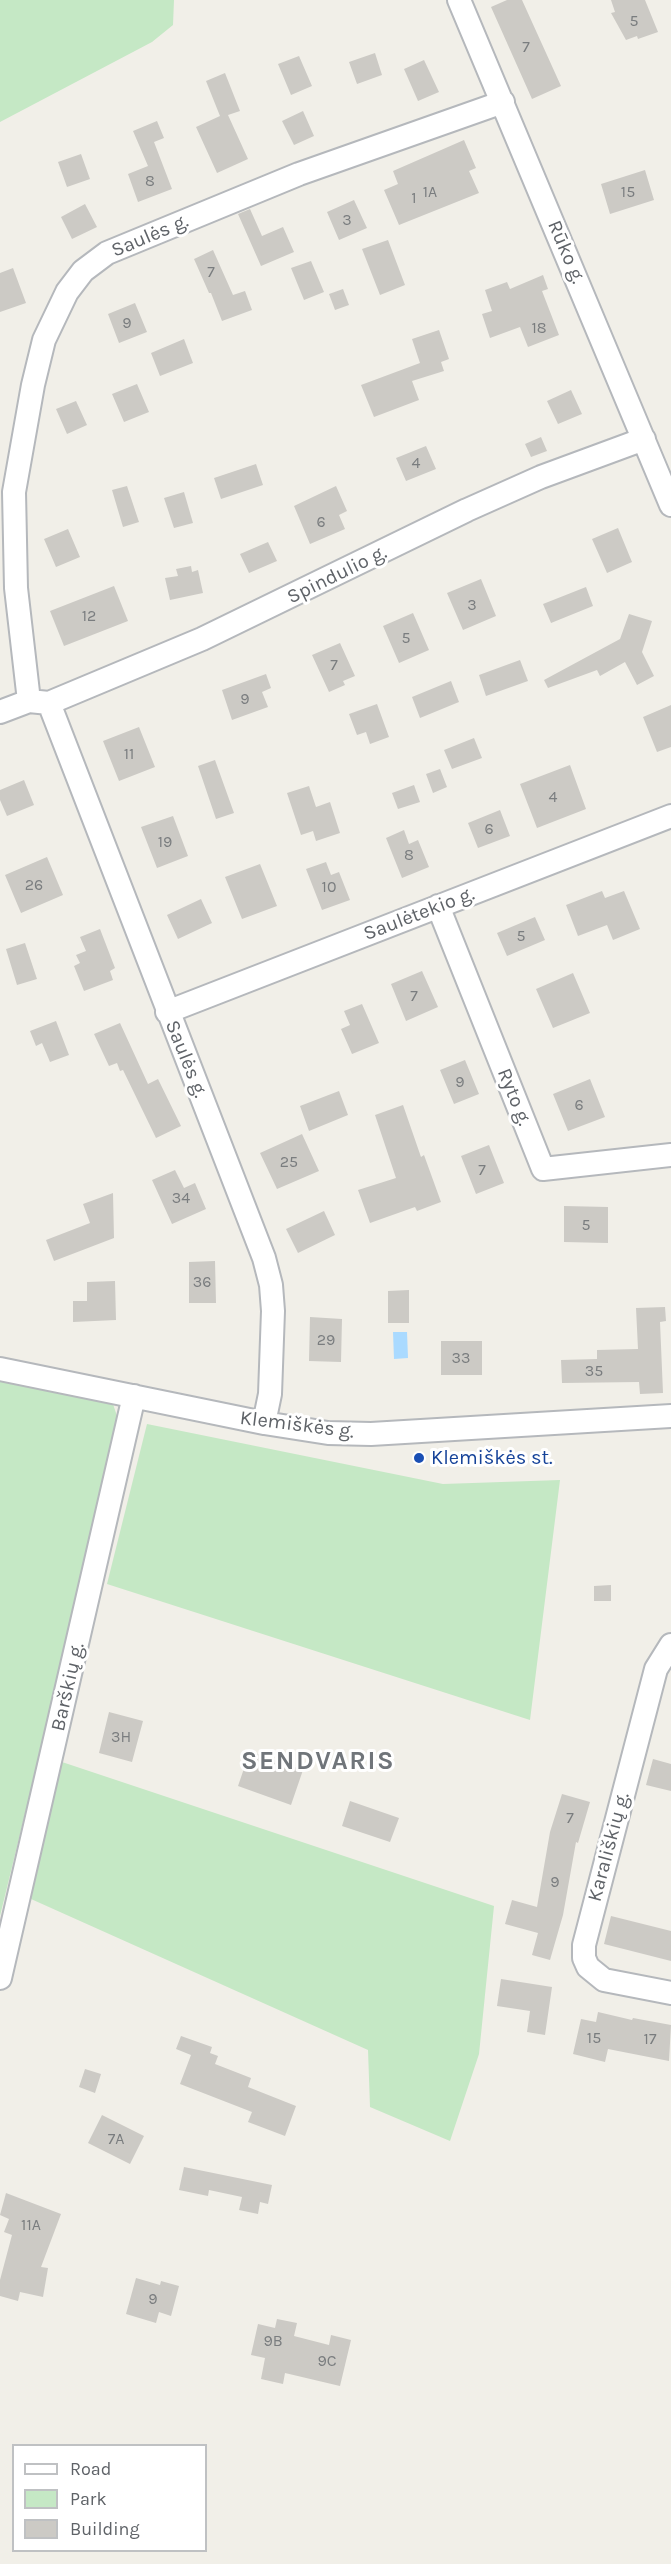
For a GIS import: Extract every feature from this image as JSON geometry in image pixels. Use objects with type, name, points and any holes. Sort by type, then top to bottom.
[{"type":"street","name":"Rūko g.","points":[[459,0],[671,506]]},
{"type":"street","name":"Saulės g.","points":[[264,1423],[270,1394],[272,1355],[271,1286],[264,1258],[167,1012],[39,702],[16,588],[14,492],[33,385],[44,340],[67,292],[83,271],[107,253],[299,174],[503,102]]},
{"type":"street","name":"Spindulio g.","points":[[0,712],[39,702],[202,639],[467,510],[541,477],[644,439]]},
{"type":"street","name":"Saulėtekio g.","points":[[167,1012],[671,816]]},
{"type":"street","name":"Ryto g.","points":[[438,906],[543,1169],[671,1155]]},
{"type":"street","name":"Klemiškės g.","points":[[0,1369],[264,1423],[328,1432],[371,1434],[671,1416]]},
{"type":"street","name":"Barškių g.","points":[[0,1978],[134,1396]]},
{"type":"street","name":"Karališkių g.","points":[[671,1645],[656,1669],[584,1945],[584,1958],[588,1967],[604,1980],[671,1993]]},
{"type":"green space","points":[[0,0],[174,0],[173,25],[152,42],[0,122]]},
{"type":"green space","points":[[0,1380],[112,1401],[120,1425],[0,1916]]},
{"type":"green space","points":[[147,1424],[443,1484],[560,1480],[530,1720],[107,1584]]},
{"type":"green space","points":[[62,1762],[494,1906],[479,2054],[450,2141],[370,2107],[368,2050],[31,1899]]},
{"type":"water","points":[[393,1332],[407,1332],[408,1358],[394,1359]]},
{"type":"building","points":[[507,0],[522,0],[561,86],[532,99],[491,7]]},
{"type":"building","points":[[611,0],[645,0],[658,32],[638,39],[637,36],[626,40],[611,13],[615,12]]},
{"type":"building","points":[[375,53],[382,75],[357,84],[349,62]]},
{"type":"building","points":[[299,56],[312,86],[291,95],[278,64]]},
{"type":"building","points":[[424,60],[439,92],[418,101],[404,69]]},
{"type":"building","points":[[225,73],[240,111],[228,115],[248,159],[217,173],[196,127],[220,116],[206,81]]},
{"type":"building","points":[[303,111],[314,136],[294,145],[282,121]]},
{"type":"building","points":[[157,121],[164,138],[154,142],[172,189],[138,202],[128,174],[148,166],[133,131]]},
{"type":"building","points":[[464,140],[476,168],[469,171],[479,193],[399,225],[384,190],[398,184],[393,171]]},
{"type":"building","points":[[81,154],[90,179],[67,187],[58,162]]},
{"type":"building","points":[[645,170],[654,200],[610,214],[601,184]]},
{"type":"building","points":[[354,200],[367,228],[339,240],[327,212]]},
{"type":"building","points":[[85,204],[97,227],[72,239],[61,217]]},
{"type":"building","points":[[250,209],[262,236],[283,227],[294,252],[261,266],[238,214]]},
{"type":"building","points":[[388,240],[405,285],[380,295],[362,249]]},
{"type":"building","points":[[213,250],[233,295],[245,291],[252,310],[222,321],[194,259]]},
{"type":"building","points":[[311,261],[324,292],[304,300],[291,268]]},
{"type":"building","points":[[13,268],[26,303],[0,312],[0,273]]},
{"type":"building","points":[[543,275],[548,289],[542,291],[559,335],[528,347],[520,327],[490,338],[482,314],[492,311],[485,290],[507,282],[510,289]]},
{"type":"building","points":[[343,289],[349,305],[335,310],[329,294]]},
{"type":"building","points":[[135,303],[147,332],[119,343],[108,314]]},
{"type":"building","points":[[439,330],[449,359],[441,362],[444,371],[412,381],[419,400],[374,417],[361,385],[420,363],[412,339]]},
{"type":"building","points":[[184,339],[193,363],[160,376],[151,353]]},
{"type":"building","points":[[137,384],[149,412],[124,422],[112,394]]},
{"type":"building","points":[[571,390],[582,414],[558,424],[547,401]]},
{"type":"building","points":[[76,401],[87,425],[67,434],[56,409]]},
{"type":"building","points":[[541,437],[547,451],[531,457],[525,444]]},
{"type":"building","points":[[426,446],[436,469],[406,481],[396,458]]},
{"type":"building","points":[[256,464],[263,485],[221,499],[214,478]]},
{"type":"building","points":[[127,486],[139,522],[123,527],[112,490]]},
{"type":"building","points":[[336,486],[347,511],[339,515],[345,529],[310,544],[294,506]]},
{"type":"building","points":[[184,492],[193,523],[174,528],[164,498]]},
{"type":"building","points":[[618,528],[632,562],[607,573],[592,539]]},
{"type":"building","points":[[68,529],[80,557],[56,567],[44,539]]},
{"type":"building","points":[[268,542],[277,561],[249,573],[240,554]]},
{"type":"building","points":[[191,566],[192,572],[198,570],[203,593],[170,600],[165,578],[178,576],[176,569]]},
{"type":"building","points":[[481,579],[496,616],[463,630],[447,593]]},
{"type":"building","points":[[114,586],[128,621],[64,646],[50,611]]},
{"type":"building","points":[[586,587],[593,606],[551,623],[543,604]]},
{"type":"building","points":[[413,613],[429,650],[399,663],[383,626]]},
{"type":"building","points":[[629,614],[652,621],[642,652],[654,676],[637,685],[625,662],[600,676],[597,670],[548,688],[544,680],[620,639]]},
{"type":"building","points":[[340,643],[355,676],[343,681],[345,685],[329,692],[312,655]]},
{"type":"building","points":[[520,660],[528,681],[486,696],[479,675]]},
{"type":"building","points":[[266,674],[271,688],[262,692],[268,707],[232,720],[222,690]]},
{"type":"building","points":[[451,681],[459,702],[420,718],[412,697]]},
{"type":"building","points":[[377,704],[389,737],[370,744],[366,732],[357,735],[349,714]]},
{"type":"building","points":[[671,705],[671,747],[657,752],[643,717]]},
{"type":"building","points":[[139,727],[155,767],[119,781],[103,741]]},
{"type":"building","points":[[474,738],[482,758],[452,769],[444,750]]},
{"type":"building","points":[[215,760],[234,813],[216,819],[198,766]]},
{"type":"building","points":[[570,765],[586,809],[537,828],[520,784]]},
{"type":"building","points":[[440,769],[447,787],[433,793],[426,774]]},
{"type":"building","points":[[24,780],[34,805],[7,816],[0,800],[0,790]]},
{"type":"building","points":[[414,785],[420,802],[398,809],[392,793]]},
{"type":"building","points":[[309,786],[316,807],[330,802],[340,833],[316,841],[313,831],[301,835],[287,793]]},
{"type":"building","points":[[500,810],[510,836],[478,848],[468,823]]},
{"type":"building","points":[[173,816],[188,856],[157,868],[141,827]]},
{"type":"building","points":[[404,830],[409,844],[418,840],[429,867],[402,878],[386,838]]},
{"type":"building","points":[[47,857],[63,895],[21,913],[5,875]]},
{"type":"building","points":[[326,862],[331,875],[339,872],[350,900],[322,910],[306,869]]},
{"type":"building","points":[[260,864],[277,906],[242,919],[225,877]]},
{"type":"building","points":[[602,891],[605,898],[624,891],[640,929],[613,940],[607,925],[578,936],[566,905]]},
{"type":"building","points":[[201,899],[212,923],[178,939],[167,915]]},
{"type":"building","points":[[535,917],[545,940],[507,956],[497,933]]},
{"type":"building","points":[[100,929],[115,968],[110,971],[113,980],[84,991],[74,966],[80,963],[76,955],[86,951],[80,937]]},
{"type":"building","points":[[25,943],[37,979],[17,985],[6,949]]},
{"type":"building","points":[[422,971],[438,1007],[406,1021],[391,984]]},
{"type":"building","points":[[573,973],[590,1013],[553,1028],[536,989]]},
{"type":"building","points":[[362,1004],[379,1043],[352,1054],[341,1029],[350,1025],[344,1011]]},
{"type":"building","points":[[56,1021],[69,1055],[50,1062],[42,1043],[36,1046],[30,1031]]},
{"type":"building","points":[[120,1023],[148,1084],[158,1079],[181,1126],[156,1138],[123,1070],[120,1071],[117,1063],[109,1066],[94,1034]]},
{"type":"building","points":[[465,1060],[479,1094],[454,1104],[440,1070]]},
{"type":"building","points":[[590,1079],[605,1117],[568,1131],[553,1094]]},
{"type":"building","points":[[339,1091],[348,1115],[309,1131],[300,1106]]},
{"type":"building","points":[[403,1105],[421,1157],[424,1155],[441,1202],[417,1211],[415,1207],[370,1223],[358,1190],[396,1178],[375,1115]]},
{"type":"building","points":[[302,1134],[319,1171],[277,1189],[260,1153]]},
{"type":"building","points":[[489,1145],[504,1183],[476,1194],[461,1156]]},
{"type":"building","points":[[175,1170],[184,1188],[195,1183],[206,1209],[172,1224],[152,1180]]},
{"type":"building","points":[[113,1193],[114,1238],[54,1261],[46,1240],[90,1223],[83,1204]]},
{"type":"building","points":[[564,1206],[608,1207],[608,1243],[564,1242]]},
{"type":"building","points":[[324,1211],[335,1235],[298,1253],[286,1229]]},
{"type":"building","points":[[215,1261],[216,1303],[189,1303],[189,1262]]},
{"type":"building","points":[[115,1281],[116,1320],[73,1322],[73,1301],[87,1301],[87,1282]]},
{"type":"building","points":[[409,1290],[409,1323],[388,1323],[388,1291]]},
{"type":"building","points":[[665,1307],[666,1321],[660,1322],[663,1393],[640,1394],[639,1382],[562,1383],[561,1360],[597,1359],[597,1350],[638,1349],[636,1308]]},
{"type":"building","points":[[310,1317],[342,1319],[341,1362],[309,1361]]},
{"type":"building","points":[[441,1341],[482,1341],[482,1375],[441,1375]]},
{"type":"building","points":[[611,1585],[611,1601],[594,1601],[594,1586]]},
{"type":"building","points":[[109,1712],[143,1721],[132,1762],[99,1753]]},
{"type":"building","points":[[250,1751],[303,1770],[291,1805],[238,1786]]},
{"type":"building","points":[[653,1759],[671,1764],[671,1791],[646,1785]]},
{"type":"building","points":[[562,1794],[590,1802],[578,1843],[576,1842],[563,1915],[550,1960],[532,1955],[538,1933],[505,1924],[512,1900],[537,1907],[550,1832]]},
{"type":"building","points":[[350,1801],[399,1818],[390,1842],[342,1826]]},
{"type":"building","points":[[611,1916],[671,1931],[671,1961],[604,1944]]},
{"type":"building","points":[[501,1979],[552,1987],[545,2035],[527,2032],[530,2011],[497,2006]]},
{"type":"building","points":[[598,2012],[632,2020],[633,2018],[671,2025],[669,2061],[608,2049],[605,2062],[573,2054],[581,2019],[596,2022]]},
{"type":"building","points":[[181,2036],[212,2047],[210,2053],[218,2056],[215,2064],[251,2078],[248,2087],[296,2106],[285,2136],[248,2122],[252,2112],[180,2084],[191,2055],[176,2049]]},
{"type":"building","points":[[85,2069],[101,2074],[95,2093],[79,2087]]},
{"type":"building","points":[[102,2115],[144,2136],[130,2164],[88,2143]]},
{"type":"building","points":[[184,2167],[272,2185],[268,2204],[260,2202],[258,2214],[239,2210],[242,2197],[209,2190],[208,2196],[179,2190]]},
{"type":"building","points":[[6,2193],[61,2214],[41,2267],[48,2268],[43,2297],[20,2292],[18,2301],[0,2296],[0,2280],[12,2235],[4,2232],[9,2219],[0,2215]]},
{"type":"building","points":[[136,2278],[160,2285],[161,2281],[179,2286],[171,2316],[159,2312],[156,2323],[126,2314]]},
{"type":"building","points":[[277,2319],[297,2323],[294,2336],[329,2345],[331,2335],[351,2340],[340,2386],[285,2373],[283,2384],[261,2379],[265,2358],[251,2355],[258,2324],[275,2328]]},
{"type":"place","name":"Klemiškės st.","points":[[419,1458]]},
{"type":"district","name":"SENDVARIS","points":[[318,1762]]}]
